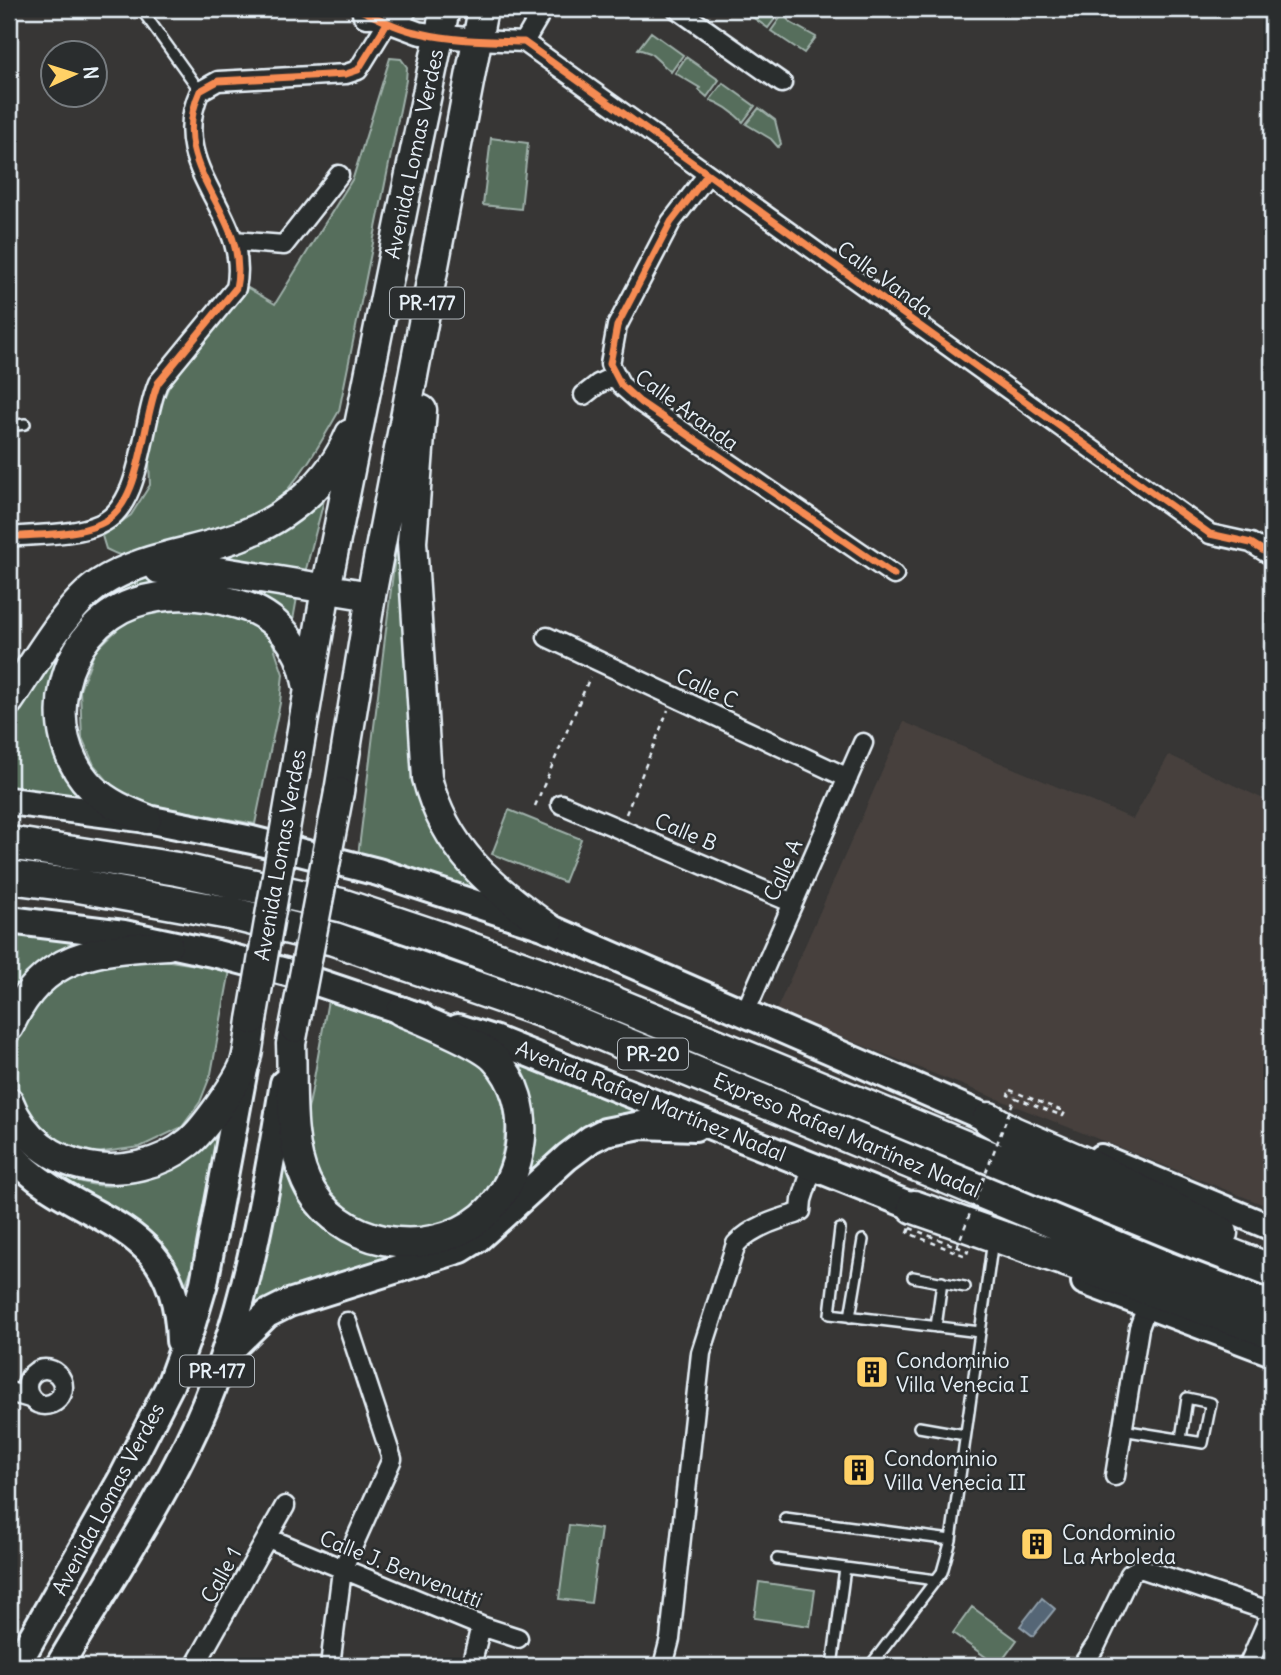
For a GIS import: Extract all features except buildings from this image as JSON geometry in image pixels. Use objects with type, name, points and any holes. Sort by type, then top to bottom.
[{"type":"highway","name":"Avenida Lomas Verdes","points":[[245,1064],[326,589],[445,9]]},
{"type":"highway","name":"Avenida Lomas Verdes","points":[[293,1036],[339,792],[371,596],[483,9]]},
{"type":"highway","points":[[422,333],[422,418],[412,542],[427,778],[437,810],[460,850],[487,879],[549,928]]},
{"type":"highway","points":[[9,701],[83,596],[120,573],[166,556],[240,536],[282,516],[306,497],[326,475],[347,443],[364,403]]},
{"type":"highway","points":[[120,573],[200,568],[371,596]]},
{"type":"highway","points":[[147,819],[114,806],[94,790],[80,774],[63,734],[64,683],[85,639],[98,625],[132,604],[173,595],[225,600],[249,607],[283,629],[291,640],[305,668],[309,692]]},
{"type":"highway","name":"Expreso Rafael Martínez Nadal","points":[[9,843],[177,869],[265,888],[341,905],[440,938],[565,984],[1170,1232],[1272,1271]]},
{"type":"highway","name":"Expreso Rafael Martínez Nadal","points":[[9,877],[79,886],[229,913],[334,939],[563,1018],[1168,1269],[1272,1309]]},
{"type":"highway","points":[[9,1027],[27,995],[39,981],[72,958],[122,947],[168,945]]},
{"type":"highway","points":[[293,1036],[297,1149],[306,1180],[318,1202],[349,1229],[369,1238],[415,1242],[448,1236],[466,1228],[494,1205],[512,1174],[521,1136],[522,1118],[507,1074],[487,1052],[401,1011]]},
{"type":"highway","points":[[9,1102],[14,1117],[29,1136],[56,1157],[95,1169],[130,1167],[160,1159],[191,1141],[224,1098],[245,1064]]},
{"type":"highway","points":[[989,1119],[1216,1230],[1272,1265]]},
{"type":"highway","points":[[914,1208],[1272,1332]]},
{"type":"main road","points":[[9,801],[147,819],[251,840],[378,872],[549,928],[744,1015],[989,1119],[1017,1124],[1272,1228]]},
{"type":"main road","name":"Avenida Rafael Martínez Nadal","points":[[9,920],[124,934],[217,954],[289,973],[495,1040],[813,1165],[914,1208],[992,1247],[1272,1353]]},
{"type":"main road","name":"Avenida Lomas Verdes","points":[[59,1666],[158,1498],[198,1421],[222,1358],[251,1255],[293,1036]]},
{"type":"main road","name":"Avenida Lomas Verdes","points":[[16,1666],[123,1477],[170,1385],[204,1283],[245,1064]]},
{"type":"main road","points":[[222,1358],[267,1314],[289,1303],[461,1249],[477,1239],[567,1157],[605,1132],[641,1125],[717,1129]]},
{"type":"main road","points":[[9,1152],[20,1165],[41,1181],[118,1225],[139,1240],[155,1257],[165,1272],[177,1304],[181,1355]]},
{"type":"street","points":[[9,537],[80,530],[101,524],[120,510],[132,485],[152,397],[158,383],[236,288],[240,269],[234,241],[193,155],[191,118],[200,92],[218,81],[346,74],[358,70],[379,13],[419,33],[524,42],[538,18],[539,9]]},
{"type":"street","points":[[677,9],[782,83]]},
{"type":"street","name":"Calle Vanda","points":[[524,42],[1210,534],[1251,543],[1272,556]]},
{"type":"street","name":"Calle Aranda","points":[[708,174],[671,222],[617,326],[610,364],[621,386],[640,402],[894,575]]},
{"type":"street","points":[[234,241],[284,245],[339,175]]},
{"type":"street","points":[[584,395],[616,375]]},
{"type":"street","name":"Calle C","points":[[547,637],[848,778]]},
{"type":"street","name":"Calle A","points":[[744,1015],[863,743]]},
{"type":"street","name":"Calle B","points":[[561,804],[793,902]]},
{"type":"street","points":[[663,1666],[670,1639],[701,1353],[736,1244],[755,1229],[789,1216],[792,1206],[802,1200],[813,1165]]},
{"type":"street","points":[[1115,1476],[1139,1328],[1147,1306]]},
{"type":"street","points":[[330,1666],[342,1570],[392,1459],[347,1322]]},
{"type":"street","points":[[9,1392],[30,1398]]},
{"type":"street","name":"Calle 1","points":[[195,1666],[285,1506]]},
{"type":"street","name":"Calle J. Benvenutti","points":[[268,1538],[481,1626],[518,1638]]},
{"type":"street","points":[[1082,1666],[1096,1645],[1130,1574],[1140,1568],[1272,1612],[1248,1666]]},
{"type":"street","points":[[471,1666],[481,1626]]},
{"type":"lane","points":[[141,9],[200,92]]},
{"type":"lane","points":[[9,426],[25,424]]},
{"type":"lane","points":[[840,1229],[830,1314],[980,1332]]},
{"type":"lane","points":[[850,1317],[863,1240]]},
{"type":"lane","points":[[870,1666],[942,1572],[951,1540],[992,1247]]},
{"type":"lane","points":[[913,1277],[965,1287]]},
{"type":"lane","points":[[936,1327],[942,1282]]},
{"type":"lane","points":[[1122,1430],[1181,1440],[1203,1443],[1211,1403],[1186,1398],[1181,1440]]},
{"type":"lane","points":[[919,1427],[965,1435]]},
{"type":"lane","points":[[785,1518],[951,1540]]},
{"type":"lane","points":[[778,1559],[936,1580]]},
{"type":"lane","points":[[832,1666],[845,1568]]},
{"type":"path","points":[[535,806],[596,661]]},
{"type":"path","points":[[620,829],[674,698]]},
{"type":"path","points":[[1010,1090],[1065,1112],[1063,1116],[1015,1097],[1008,1095],[1010,1090]]},
{"type":"path","points":[[957,1247],[1015,1097]]},
{"type":"shaded area","points":[[904,722],[1133,819],[1169,755],[1272,803],[1272,1208],[776,1011]]},
{"type":"green space","points":[[741,9],[774,9],[780,12],[768,28]]},
{"type":"green space","points":[[783,14],[791,23],[816,37],[804,53],[771,31]]},
{"type":"green space","points":[[651,32],[683,55],[671,72],[650,53],[638,49]]},
{"type":"green space","points":[[686,57],[719,80],[707,97],[700,88],[675,73]]},
{"type":"green space","points":[[390,58],[401,59],[407,67],[406,80],[339,411],[332,424],[291,486],[270,508],[260,514],[198,537],[152,550],[121,555],[106,549],[102,536],[131,515],[150,485],[149,460],[155,418],[171,382],[243,285],[275,304],[353,178]]},
{"type":"green space","points":[[723,83],[755,106],[743,122],[728,109],[710,100]]},
{"type":"green space","points":[[759,108],[775,120],[781,144],[778,147],[771,139],[746,124]]},
{"type":"green space","points":[[491,138],[528,143],[521,209],[483,205]]},
{"type":"green space","points":[[329,481],[304,577],[179,560]]},
{"type":"green space","points":[[402,524],[406,692],[415,768],[490,899],[420,872],[358,856],[399,525]]},
{"type":"green space","points":[[151,575],[298,592],[292,626],[178,586],[63,655],[85,801],[9,793],[9,717],[47,654],[64,631],[125,580]]},
{"type":"green space","points":[[193,608],[238,612],[272,641],[283,674],[280,703],[255,824],[145,804],[114,788],[94,765],[82,738],[80,690],[95,651],[124,623],[156,609]]},
{"type":"green space","points":[[509,810],[581,839],[564,882],[492,854]]},
{"type":"green space","points":[[9,931],[119,941],[9,998]]},
{"type":"green space","points":[[136,956],[230,970],[211,1074],[200,1102],[182,1127],[140,1147],[96,1153],[66,1144],[44,1131],[27,1110],[17,1085],[15,1048],[28,1013],[69,968]]},
{"type":"green space","points":[[328,1000],[469,1051],[485,1068],[496,1086],[503,1107],[505,1130],[495,1174],[473,1205],[443,1225],[408,1232],[372,1227],[340,1210],[316,1180],[304,1132]]},
{"type":"green space","points":[[498,1049],[651,1110],[506,1200],[521,1169]]},
{"type":"green space","points":[[219,1121],[195,1261],[184,1288],[173,1266],[148,1236],[119,1216],[65,1187],[9,1145],[9,1127],[29,1153],[54,1171],[84,1182],[115,1185],[131,1182],[155,1170]]},
{"type":"green space","points":[[284,1133],[292,1181],[316,1218],[331,1233],[347,1243],[402,1259],[270,1300],[246,1313]]},
{"type":"green space","points":[[569,1525],[601,1529],[591,1603],[559,1599]]},
{"type":"green space","points":[[759,1582],[815,1590],[810,1626],[754,1618]]},
{"type":"green space","points":[[972,1607],[1017,1640],[998,1666],[953,1633]]},
{"type":"water","points":[[1042,1598],[1055,1609],[1033,1636],[1020,1626]]},
{"type":"cycle path","points":[[359,9],[396,26],[433,36],[524,42],[1210,534],[1251,543],[1272,556]]},
{"type":"cycle path","points":[[9,537],[78,531],[100,524],[114,514],[125,500],[133,482],[158,383],[236,288],[238,262],[232,237],[200,169],[193,145],[192,119],[200,91],[218,81],[346,74],[358,70],[387,23]]},
{"type":"cycle path","points":[[708,174],[671,222],[617,326],[610,364],[621,385],[640,402],[894,575]]},
{"type":"place","name":"Condominio Villa Venecia I","points":[[872,1372]]},
{"type":"place","name":"Condominio Villa Venecia II","points":[[859,1470]]},
{"type":"place","name":"Condominio La Arboleda","points":[[1037,1544]]}]
